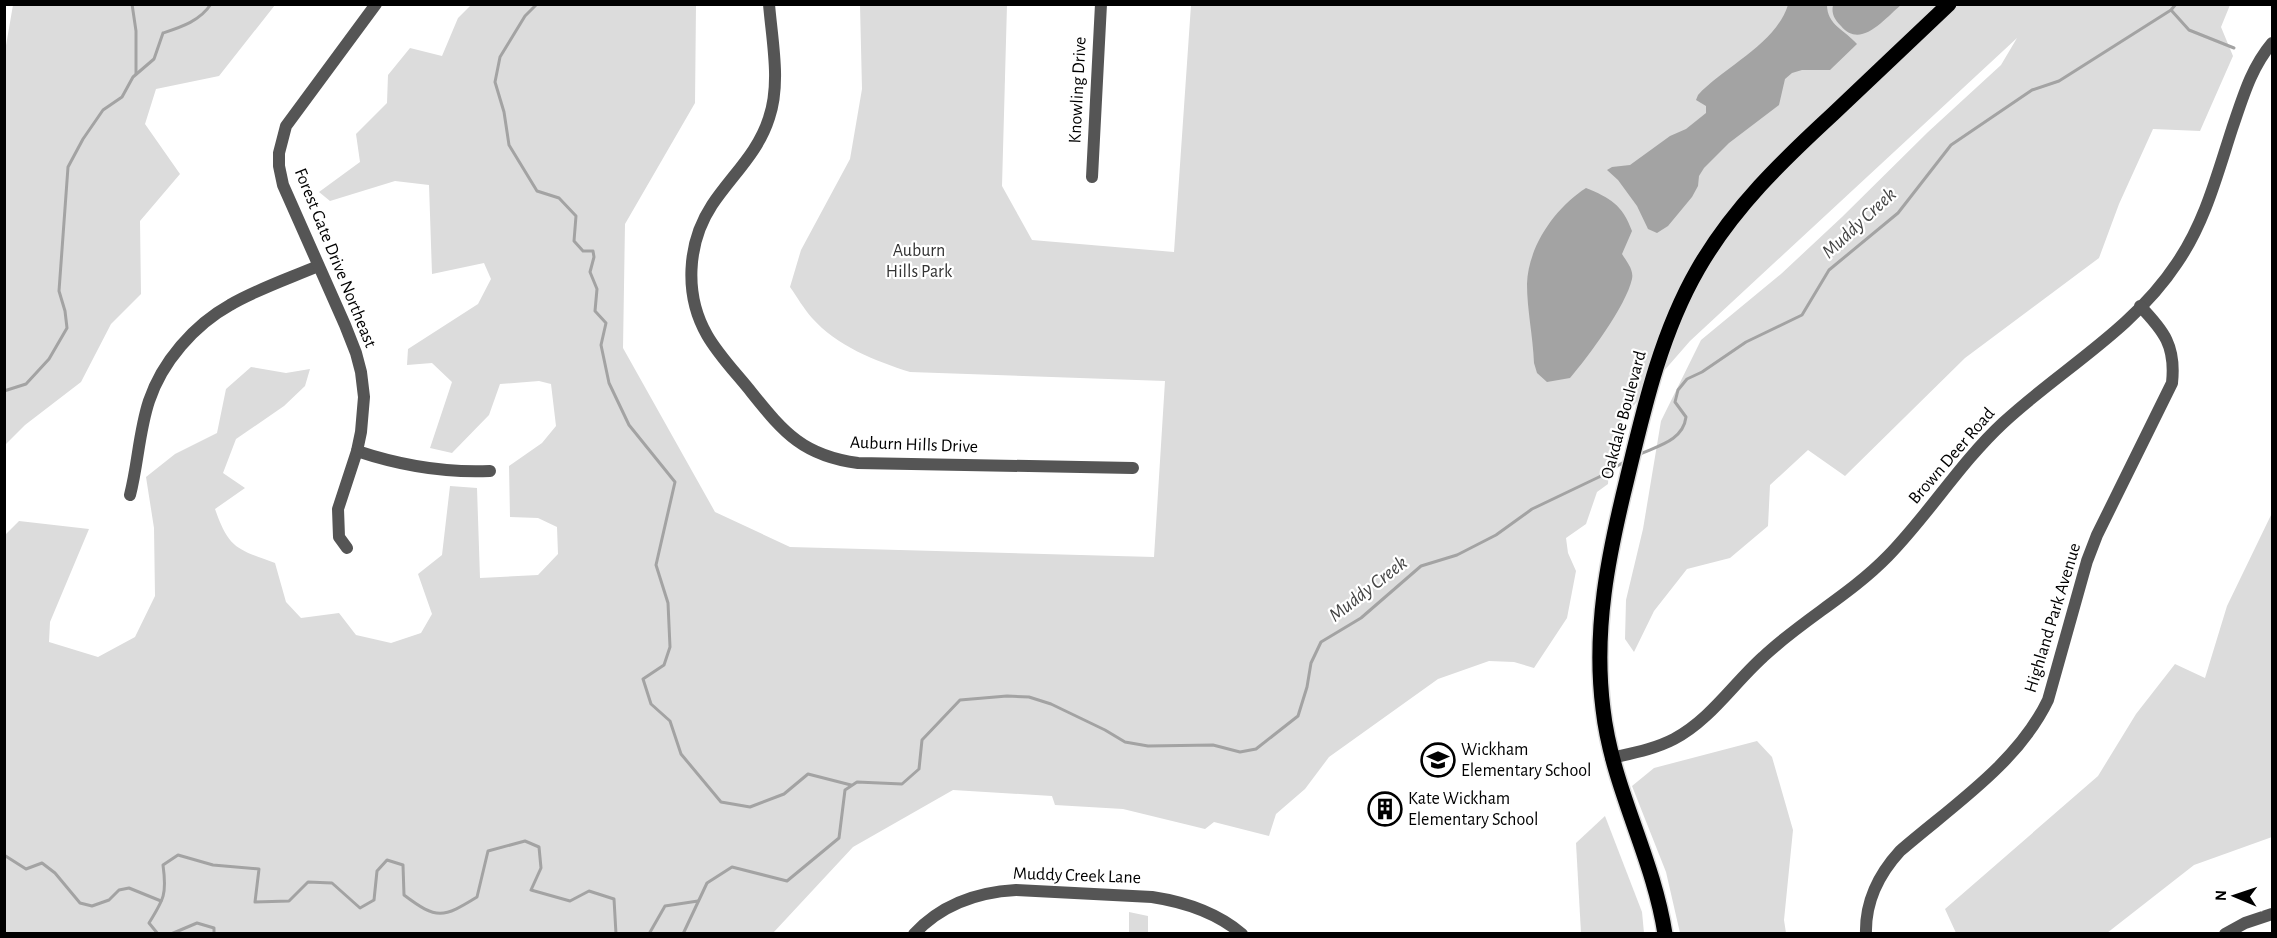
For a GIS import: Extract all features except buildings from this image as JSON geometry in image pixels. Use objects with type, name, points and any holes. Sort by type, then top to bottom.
[{"type":"main road","name":"Oakdale Boulevard","points":[[1665,933],[1651,875],[1611,758],[1600,682],[1600,620],[1609,560],[1623,495],[1641,423],[1671,324],[1697,270],[1730,221],[1777,167],[1949,4]]},
{"type":"street","name":"Forest Gate Drive Northeast","points":[[347,548],[339,537],[338,509],[361,432],[364,397],[361,372],[356,353],[283,185],[279,166],[282,138],[293,115],[376,4]]},
{"type":"street","name":"Auburn Hills Drive","points":[[769,4],[774,78],[770,116],[754,151],[712,205],[699,233],[693,257],[694,301],[700,321],[715,347],[785,432],[808,448],[834,459],[858,463],[1133,468]]},
{"type":"street","name":"Knowling Drive","points":[[1092,177],[1101,4]]},
{"type":"street","name":"Brown Deer Road","points":[[1611,758],[1665,743],[1689,730],[1702,719],[1762,657],[1842,597],[1886,558],[1916,525],[1962,467],[2003,423],[2084,358],[2140,306],[2175,267],[2197,231],[2248,82],[2262,55],[2272,43]]},
{"type":"street","points":[[130,495],[149,400],[163,370],[181,345],[205,322],[230,305],[318,266]]},
{"type":"street","name":"Highland Park Avenue","points":[[1866,933],[1870,900],[1889,862],[2017,749],[2048,700],[2087,561],[2097,535],[2172,383],[2170,346],[2159,326],[2140,306]]},
{"type":"street","points":[[357,451],[378,458],[441,469],[468,472],[490,471]]},
{"type":"street","name":"Muddy Creek Lane","points":[[914,933],[933,916],[965,900],[1000,891],[1016,890],[1152,897],[1170,900],[1205,911],[1229,923],[1242,933]]},
{"type":"street","points":[[2225,933],[2272,914]]},
{"type":"green space","points":[[13,5],[275,5],[219,76],[156,89],[145,124],[180,174],[140,221],[141,294],[111,324],[81,382],[25,425],[5,445],[4,57]]},
{"type":"green space","name":"Auburn Hills Park","points":[[471,5],[696,5],[695,103],[625,224],[623,348],[715,512],[790,547],[1154,557],[1165,381],[910,372],[883,363],[833,337],[812,318],[790,287],[801,250],[850,159],[862,89],[860,5],[1007,5],[1002,186],[1032,240],[1174,252],[1191,5],[2230,5],[2221,27],[2233,56],[2200,131],[2153,129],[2119,204],[2099,258],[1965,358],[1845,476],[1808,450],[1770,485],[1768,526],[1730,558],[1687,569],[1654,611],[1634,652],[1625,639],[1626,600],[1643,529],[1661,421],[1701,340],[1781,274],[1842,217],[1928,132],[2001,65],[2017,38],[1690,341],[1622,419],[1610,453],[1608,484],[1597,492],[1586,524],[1566,538],[1568,553],[1576,571],[1567,618],[1534,668],[1514,662],[1489,661],[1438,679],[1329,757],[1305,789],[1276,814],[1269,836],[1214,822],[1205,829],[1123,809],[1055,805],[1052,796],[953,790],[853,847],[773,933],[5,934],[4,536],[19,521],[89,529],[50,622],[49,642],[98,657],[135,637],[155,596],[154,528],[146,477],[175,454],[217,433],[226,389],[251,367],[286,373],[310,369],[305,386],[284,406],[236,439],[223,473],[245,488],[215,509],[225,532],[236,546],[275,563],[286,602],[301,618],[339,613],[356,635],[391,643],[421,633],[432,614],[418,574],[442,555],[450,486],[477,488],[480,578],[538,575],[558,554],[557,527],[538,518],[510,517],[509,466],[542,443],[556,426],[551,384],[539,381],[500,384],[489,415],[452,453],[430,448],[452,382],[432,363],[407,365],[408,349],[478,304],[491,279],[484,263],[432,274],[429,185],[395,181],[330,201],[319,192],[360,162],[356,134],[387,103],[388,75],[410,48],[442,56],[458,18]]},
{"type":"green space","points":[[2272,513],[2272,837],[2194,865],[2107,933],[1956,933],[1945,909],[2098,776],[2136,714],[2175,664],[2205,678],[2227,606]]},
{"type":"green space","points":[[1757,741],[1772,757],[1793,830],[1784,920],[1786,933],[1680,933],[1666,872],[1632,786],[1654,768]]},
{"type":"green space","points":[[1605,816],[1642,912],[1644,933],[1581,933],[1576,843]]},
{"type":"green space","points":[[1129,912],[1148,916],[1148,933],[1129,933]]},
{"type":"shaded area","points":[[1833,4],[1901,5],[1880,24],[1857,35],[1849,33],[1837,21],[1833,14]]},
{"type":"shaded area","points":[[1788,5],[1827,5],[1833,22],[1857,44],[1830,70],[1802,70],[1792,73],[1785,79],[1779,105],[1729,143],[1704,168],[1692,197],[1668,226],[1657,233],[1648,229],[1637,206],[1618,180],[1607,170],[1612,167],[1630,165],[1670,136],[1686,129],[1706,113],[1706,106],[1696,100],[1698,95],[1772,32],[1782,19]]},
{"type":"shaded area","points":[[1586,188],[1614,203],[1624,214],[1632,231],[1622,254],[1631,269],[1632,279],[1614,317],[1578,369],[1570,378],[1547,382],[1537,373],[1534,363],[1527,294],[1529,270],[1538,242],[1554,217]]},
{"type":"waterway","points":[[132,4],[136,31],[136,74]]},
{"type":"waterway","points":[[4,391],[26,384],[49,359],[67,328],[59,291],[68,167],[83,139],[103,110],[122,97],[133,77],[154,59],[163,33],[196,19],[211,4]]},
{"type":"waterway","points":[[537,4],[525,16],[500,57],[495,82],[504,112],[509,145],[537,191],[559,198],[576,216],[574,241],[583,251],[593,251],[594,257],[590,272],[597,289],[595,311],[606,323],[601,345],[609,383],[629,425],[675,482],[656,565],[668,603],[670,647],[664,665],[643,679],[651,704],[670,721],[681,754],[721,802],[750,807],[784,794],[808,774],[851,785]]},
{"type":"waterway","name":"Muddy Creek","points":[[1638,455],[1668,442],[1680,432],[1686,417],[1675,402],[1678,390],[1687,379],[1702,372],[1746,342],[1802,315],[1829,270],[1898,213],[1951,145],[2032,90],[2059,81],[2171,10],[2176,4]]},
{"type":"waterway","points":[[2171,10],[2189,30],[2234,48]]},
{"type":"waterway","name":"Muddy Creek","points":[[683,934],[707,883],[732,867],[787,881],[839,838],[845,790],[857,782],[902,784],[919,769],[922,740],[960,700],[1007,696],[1029,697],[1051,704],[1125,742],[1148,746],[1213,745],[1240,752],[1256,749],[1298,716],[1307,687],[1311,663],[1321,642],[1361,618],[1421,566],[1457,555],[1496,535],[1532,509],[1599,477],[1624,462]]},
{"type":"waterway","name":"Muddy Creek","points":[[158,934],[149,923],[163,896],[165,883],[163,865],[178,855],[213,865],[259,869],[255,902],[289,901],[308,882],[332,883],[360,908],[374,900],[377,871],[387,860],[403,865],[404,895],[425,909],[440,913],[456,909],[477,897],[488,851],[525,841],[539,847],[541,868],[531,890],[570,901],[589,891],[614,899],[616,934]]},
{"type":"waterway","points":[[4,855],[26,869],[42,863],[55,873],[80,903],[92,906],[109,900],[119,890],[129,888],[161,901]]},
{"type":"waterway","name":"Muddy Creek","points":[[649,934],[665,906],[698,901]]},
{"type":"waterway","name":"Muddy Creek","points":[[171,934],[197,923],[214,928],[214,934]]},
{"type":"place","name":"Wickham Elementary School","points":[[1438,760]]},
{"type":"place","name":"Kate Wickham Elementary School","points":[[1385,809]]}]
